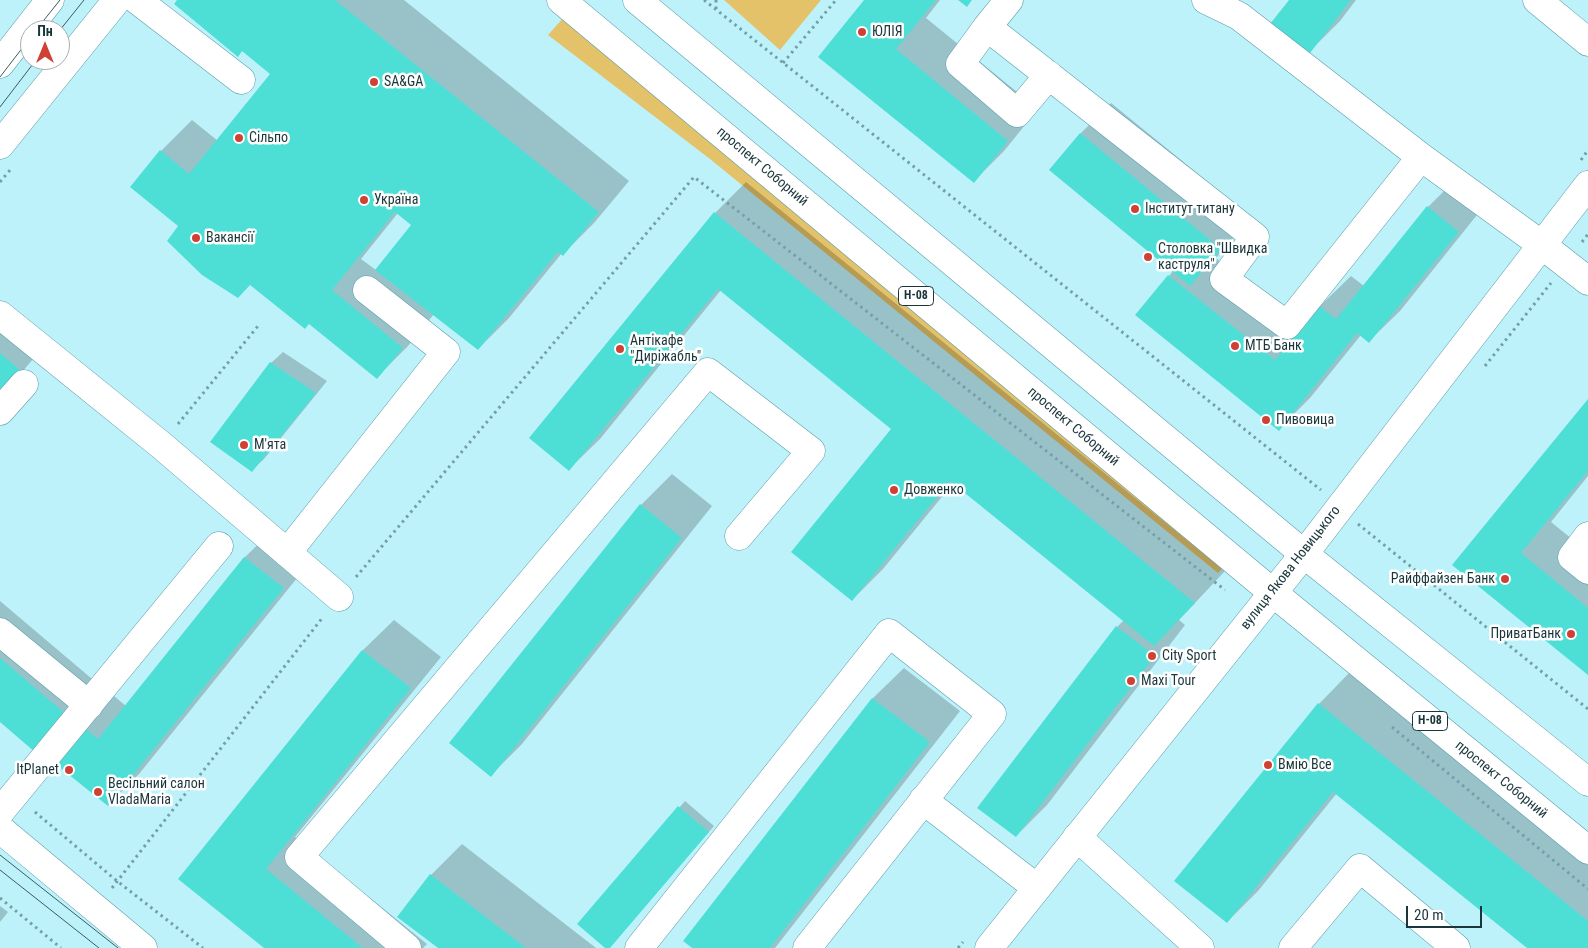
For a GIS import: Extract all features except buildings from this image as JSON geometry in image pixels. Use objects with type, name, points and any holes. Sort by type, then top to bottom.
[{"type":"main road","points":[[0,64],[50,0]]},
{"type":"main road","points":[[0,145],[117,0]]},
{"type":"main road","points":[[137,0],[241,80]]},
{"type":"main road","name":"проспект Соборний","points":[[561,0],[1272,592],[1588,850]]},
{"type":"main road","points":[[637,0],[1304,554],[1588,782]]},
{"type":"main road","points":[[1009,0],[960,64],[1017,113],[1049,75]]},
{"type":"main road","points":[[1206,0],[1245,8],[1421,157],[1588,281]]},
{"type":"main road","points":[[1537,0],[1588,42]]},
{"type":"main road","points":[[988,27],[1255,237],[1224,279],[1287,325],[1421,157]]},
{"type":"main road","name":"вулиця Якова Новицького","points":[[989,948],[1304,554],[1588,185]]},
{"type":"main road","points":[[287,553],[446,352],[367,290]]},
{"type":"main road","points":[[0,315],[161,445],[339,597]]},
{"type":"main road","points":[[408,948],[299,857],[708,372],[812,451],[739,536]]},
{"type":"main road","points":[[0,411],[24,384]]},
{"type":"main road","points":[[1588,536],[1572,557],[1588,570]]},
{"type":"main road","points":[[7,803],[219,546]]},
{"type":"main road","points":[[0,632],[89,705]]},
{"type":"main road","points":[[639,948],[888,633],[992,714],[807,948]]},
{"type":"main road","points":[[923,800],[1037,888]]},
{"type":"main road","points":[[0,830],[143,948]]},
{"type":"main road","points":[[1077,837],[1200,948]]},
{"type":"main road","points":[[1293,948],[1360,868],[1456,948]]},
{"type":"path","points":[[704,0],[1311,480],[1360,525],[1588,708]]},
{"type":"path","points":[[716,0],[716,9]]},
{"type":"path","points":[[783,63],[836,0]]},
{"type":"path","points":[[95,909],[339,597],[694,177],[1255,614]]},
{"type":"path","points":[[161,445],[258,326]]},
{"type":"path","points":[[1388,724],[1588,889]]},
{"type":"path","points":[[7,803],[117,881],[203,948]]},
{"type":"path","points":[[0,898],[61,948]]},
{"type":"shaded area","points":[[724,0],[821,0],[780,50]]},
{"type":"shaded area","points":[[564,17],[1227,563],[1218,573],[710,159],[548,35]]},
{"type":"tram line","points":[[44,20],[60,0]]},
{"type":"tram line","points":[[68,20],[84,0]]},
{"type":"tram line","points":[[0,77],[20,51]]},
{"type":"tram line","points":[[0,107],[28,70]]},
{"type":"tram line","points":[[0,855],[118,948]]},
{"type":"tram line","points":[[0,870],[99,948]]},
{"type":"place","name":"ЮЛІЯ","points":[[862,32]]},
{"type":"place","name":"SA&GA","points":[[374,82]]},
{"type":"place","name":"Сільпо","points":[[239,138]]},
{"type":"place","name":"Україна","points":[[364,200]]},
{"type":"place","name":"Інститут титану","points":[[1135,209]]},
{"type":"place","name":"Вакансії","points":[[196,238]]},
{"type":"place","name":"Столовка \"Швидка каструля\"","points":[[1148,257]]},
{"type":"place","name":"МТБ Банк","points":[[1235,346]]},
{"type":"place","name":"Антiкафе \"Дирiжабль\"","points":[[620,349]]},
{"type":"place","name":"Пивовица","points":[[1266,420]]},
{"type":"place","name":"М'ята","points":[[244,445]]},
{"type":"place","name":"Довженко","points":[[894,490]]},
{"type":"place","name":"Райффайзен Банк","points":[[1505,579]]},
{"type":"place","name":"ПриватБанк","points":[[1571,634]]},
{"type":"place","name":"City Sport","points":[[1152,656]]},
{"type":"place","name":"Maxi Tour","points":[[1131,681]]},
{"type":"place","name":"Вмію Все","points":[[1268,765]]},
{"type":"place","name":"ItPlanet","points":[[69,770]]},
{"type":"place","name":"Весільний салон VladaMaria","points":[[98,792]]}]
